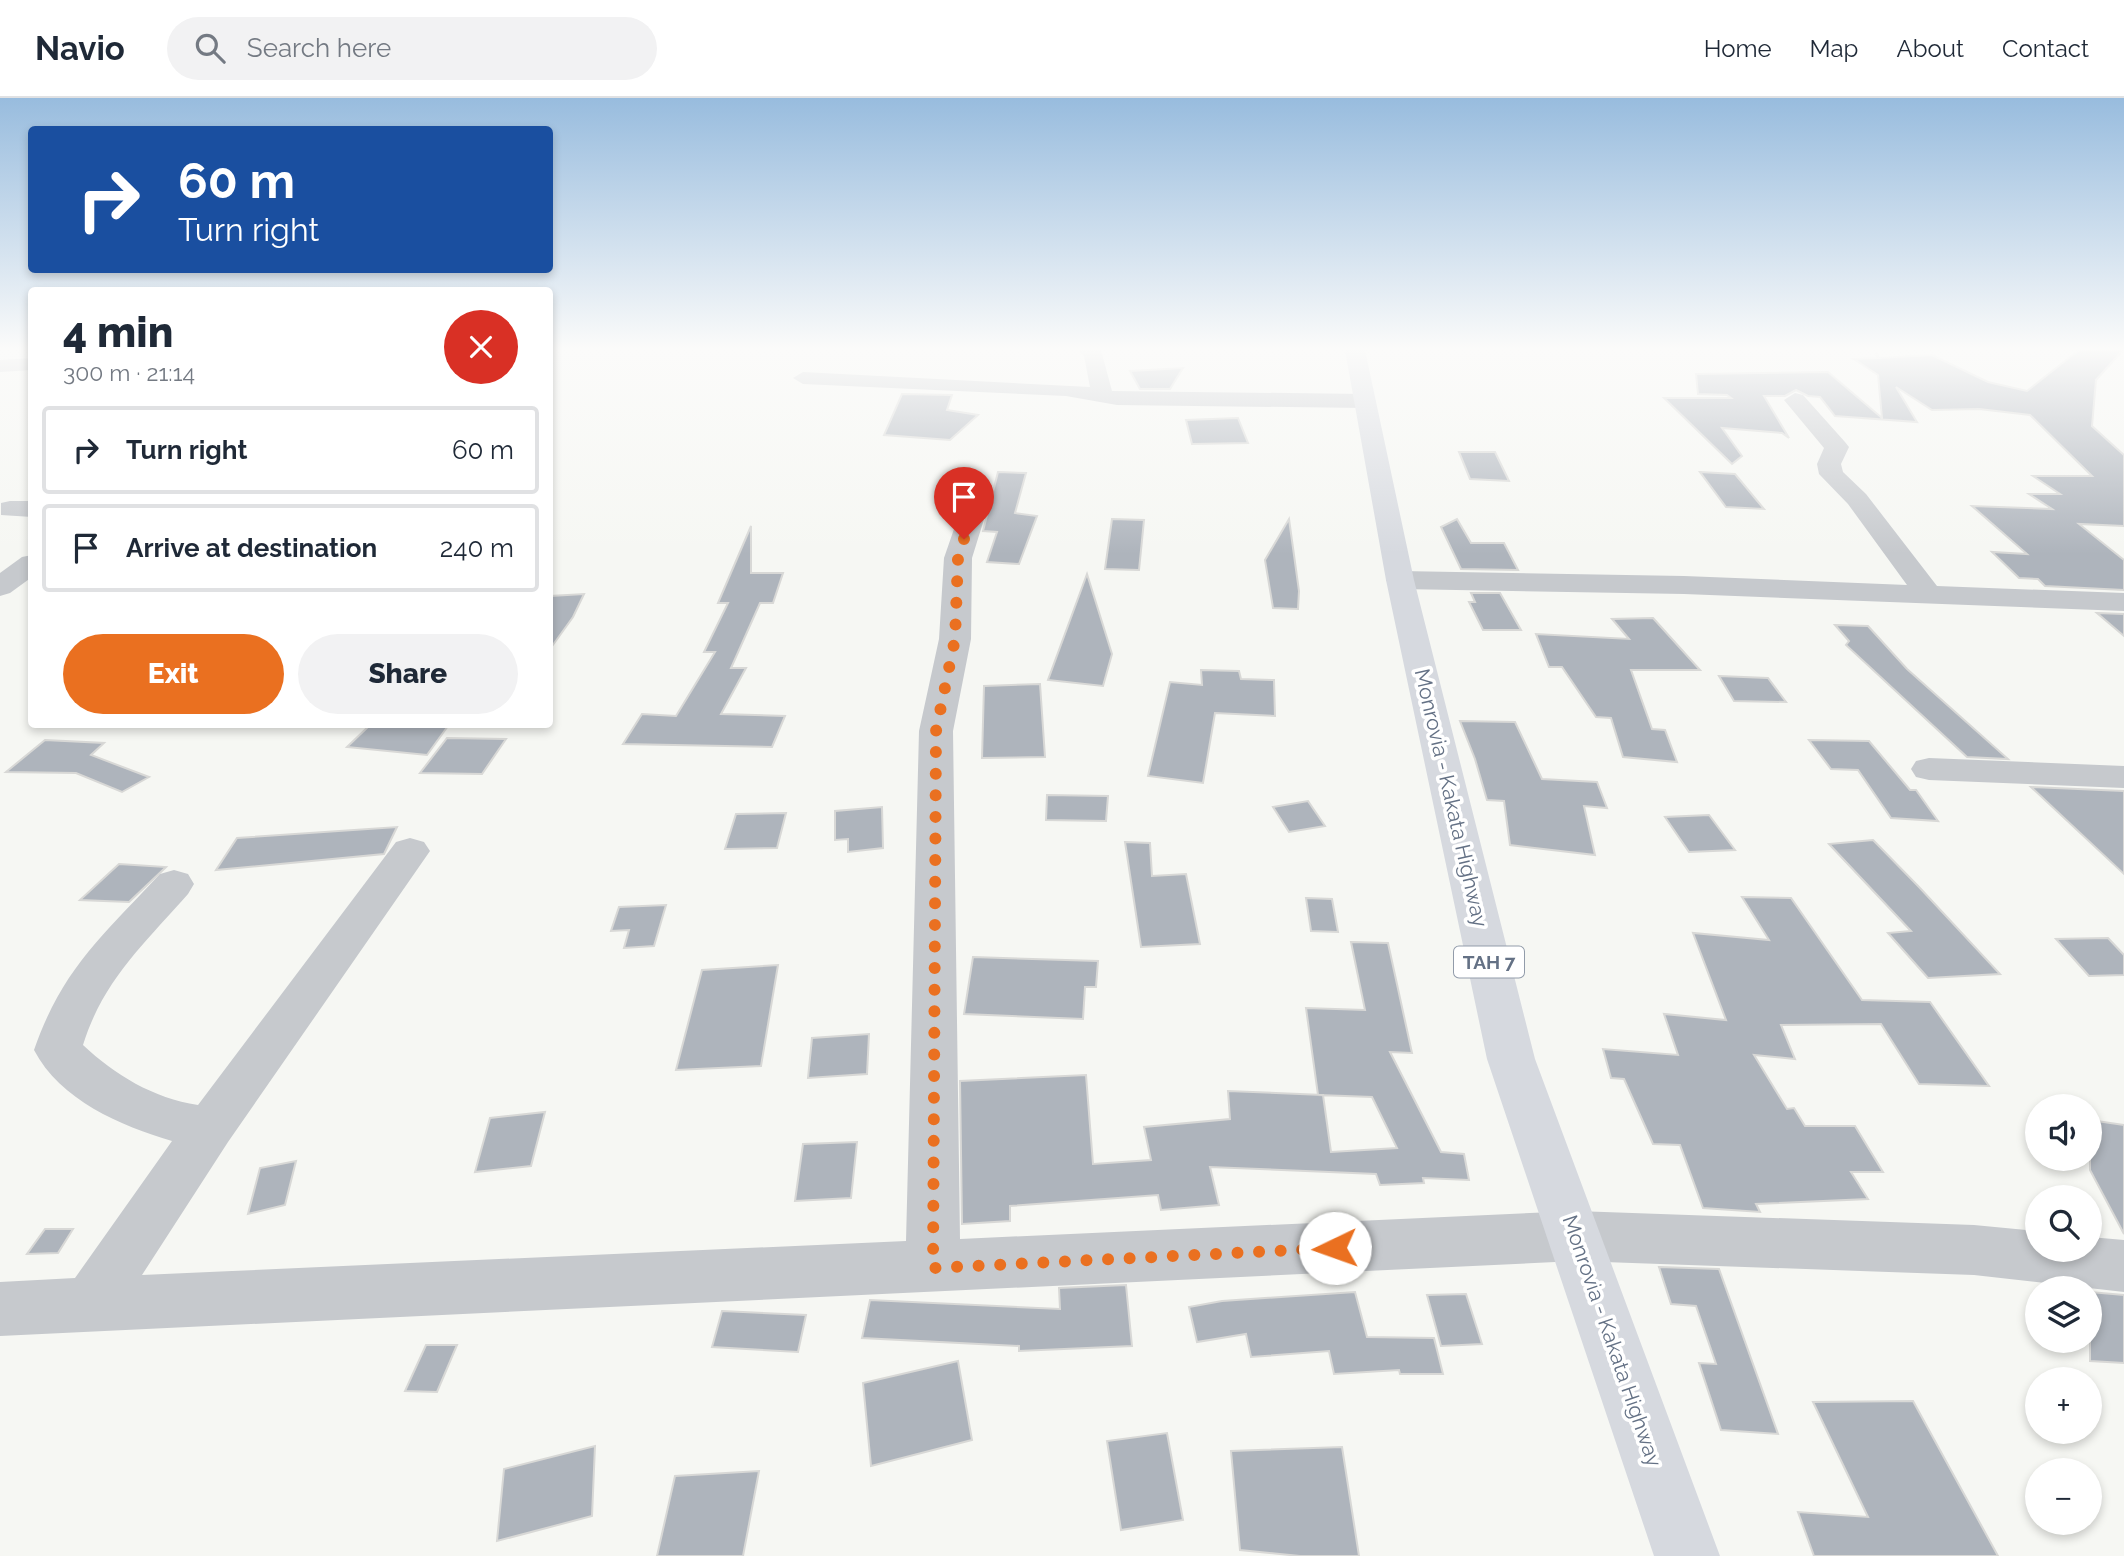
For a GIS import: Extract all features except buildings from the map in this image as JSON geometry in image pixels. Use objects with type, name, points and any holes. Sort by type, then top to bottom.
[{"type":"highway","name":"Monrovia - Kakata Highway","points":[[1368,418],[1400,580],[1511,1059],[1577,1236],[1686,1556]]},
{"type":"street","points":[[1809,418],[1837,447],[1829,464],[1831,474],[1857,499],[1930,596]]},
{"type":"street","points":[[933,1268],[936,731],[955,639],[958,558],[977,500]]},
{"type":"street","points":[[0,587],[28,566]]},
{"type":"street","points":[[1400,580],[1684,585],[2124,602]]},
{"type":"street","points":[[1929,769],[2124,777]]},
{"type":"street","points":[[91,1304],[210,1128],[410,851]]},
{"type":"street","points":[[174,884],[94,972],[71,1010],[58,1050],[94,1083],[142,1109],[187,1126],[210,1128]]},
{"type":"street","points":[[0,1309],[757,1273],[933,1268],[1577,1236],[1974,1251],[2124,1266]]},
{"type":"route","points":[[964,539],[958,558],[954,603],[955,639],[936,731],[938,846],[933,1268],[1335,1248]]}]
